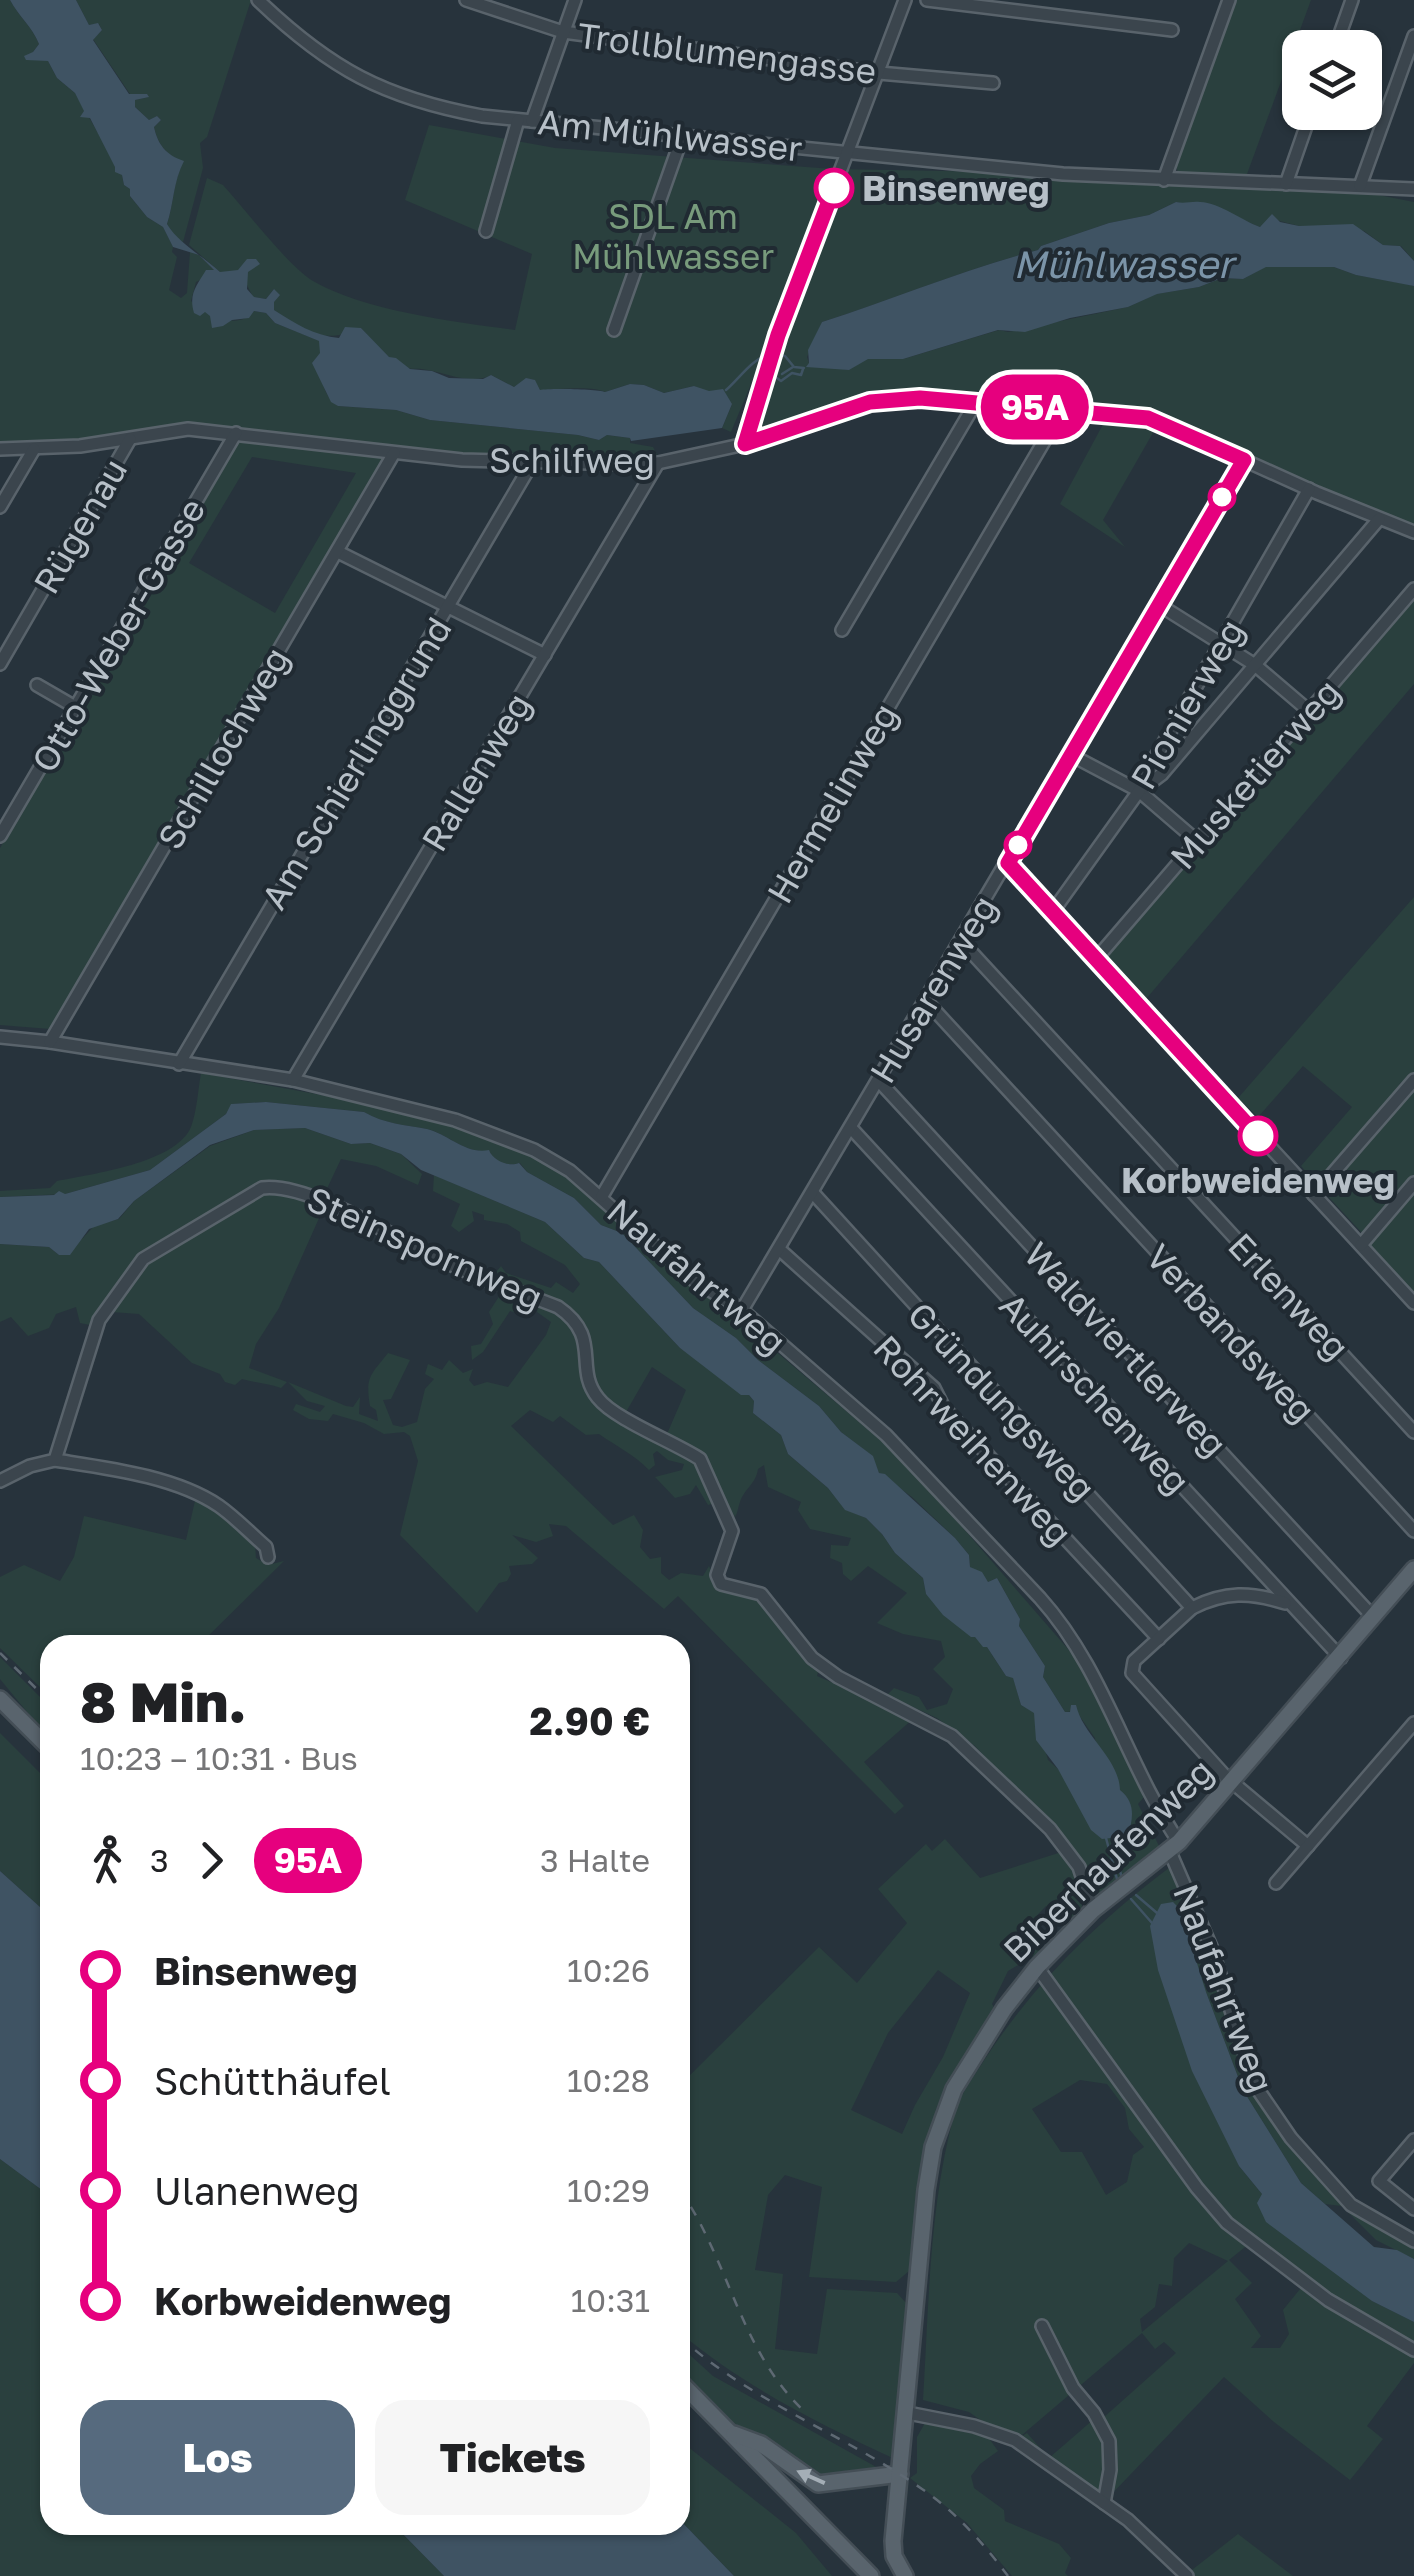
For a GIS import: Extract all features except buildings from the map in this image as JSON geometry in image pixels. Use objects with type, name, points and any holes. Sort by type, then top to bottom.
[{"type":"main road","name":"Biberhaufenweg","points":[[905,2576],[893,2546],[926,2190],[942,2115],[954,2089],[1036,1968],[1094,1910],[1174,1847],[1414,1569]]},
{"type":"main road","points":[[6,1704],[40,1739]]},
{"type":"main road","points":[[690,2392],[871,2576]]},
{"type":"main road","points":[[732,2434],[762,2444],[818,2484],[900,2474]]},
{"type":"street","name":"Am Mühlwasser","points":[[258,0],[301,41],[332,62],[393,93],[437,108],[518,120],[1063,174],[1414,189]]},
{"type":"street","name":"Trollblumengasse","points":[[466,0],[563,32],[993,83]]},
{"type":"street","points":[[532,121],[575,0]]},
{"type":"street","points":[[745,444],[775,347],[905,0]]},
{"type":"street","points":[[927,0],[1172,30]]},
{"type":"street","points":[[1164,180],[1229,0]]},
{"type":"street","points":[[1341,30],[1352,0]]},
{"type":"street","points":[[1360,186],[1414,36]]},
{"type":"street","points":[[486,230],[518,120]]},
{"type":"street","points":[[1286,184],[1305,130]]},
{"type":"street","points":[[614,330],[682,137]]},
{"type":"street","name":"Schilfweg","points":[[0,448],[34,449],[188,429],[394,453],[532,463],[658,462],[745,444],[870,402],[920,398],[1153,419],[1414,532]]},
{"type":"street","points":[[842,630],[976,402]]},
{"type":"street","name":"Hermelinweg","points":[[602,1196],[1064,409]]},
{"type":"street","name":"Otto-Weber-Gasse","points":[[0,836],[236,433]]},
{"type":"street","name":"Rügenau","points":[[0,664],[130,439]]},
{"type":"street","points":[[0,507],[34,449]]},
{"type":"street","name":"Schillochweg","points":[[50,1042],[394,453]]},
{"type":"street","name":"Husarenweg","points":[[742,1310],[1244,460]]},
{"type":"street","name":"Rallenweg","points":[[293,1080],[658,462]]},
{"type":"street","name":"Am Schierlinggrund","points":[[179,1064],[532,463]]},
{"type":"street","name":"Pionierweg","points":[[1053,911],[1139,792],[1308,489]]},
{"type":"street","points":[[1139,792],[1162,774],[1379,519]]},
{"type":"street","points":[[338,552],[544,655]]},
{"type":"street","name":"Musketierweg","points":[[1096,959],[1414,589]]},
{"type":"street","points":[[1161,606],[1255,665],[1309,711]]},
{"type":"street","points":[[37,685],[76,707]]},
{"type":"street","points":[[1071,755],[1139,792],[1198,841]]},
{"type":"street","points":[[1008,863],[1414,1303]]},
{"type":"street","name":"Erlenweg","points":[[961,941],[1414,1432]]},
{"type":"street","name":"Verbandsweg","points":[[926,1002],[1414,1531]]},
{"type":"street","name":"Naufahrtweg","points":[[0,1037],[293,1080],[455,1120],[534,1150],[570,1171],[695,1280],[742,1310],[908,1456],[1057,1616],[1090,1666],[1174,1847],[1212,1949],[1254,2084],[1291,2138],[1351,2205],[1414,2241]]},
{"type":"street","name":"Waldviertlerweg","points":[[879,1080],[1373,1616]]},
{"type":"street","points":[[1314,1195],[1414,1080]]},
{"type":"street","name":"Auhirschenweg","points":[[851,1128],[1341,1658]]},
{"type":"street","points":[[1361,1245],[1414,1183]]},
{"type":"street","name":"Steinspornweg","points":[[54,1460],[98,1320],[143,1259],[262,1188],[281,1185],[328,1204],[433,1256],[558,1307],[571,1316],[582,1332],[596,1396],[610,1409],[700,1459],[708,1472],[732,1531],[716,1575],[721,1584],[761,1594],[812,1658],[838,1677],[952,1736],[1050,1829],[1079,1867],[1094,1910]]},
{"type":"street","name":"Gründungsweg","points":[[813,1194],[1192,1608]]},
{"type":"street","name":"Rohrweihenweg","points":[[779,1249],[934,1388],[944,1408],[1159,1639]]},
{"type":"street","points":[[0,1481],[30,1466],[54,1460],[116,1469],[220,1506],[266,1547],[268,1558]]},
{"type":"street","points":[[1290,1605],[1239,1593],[1218,1596],[1192,1608],[1134,1661],[1133,1676],[1232,1781],[1308,1846]]},
{"type":"street","points":[[0,1688],[6,1704]]},
{"type":"street","points":[[1276,1883],[1414,1723]]},
{"type":"street","points":[[1036,1968],[1197,2188],[1227,2223],[1328,2300],[1414,2350]]},
{"type":"street","points":[[1414,2140],[1379,2181],[1414,2208]]},
{"type":"street","points":[[1042,2326],[1073,2388],[1094,2412],[1109,2442],[1110,2470],[1104,2503]]},
{"type":"street","points":[[908,2413],[974,2426],[1015,2440],[1147,2536],[1186,2576]]},
{"type":"green space","points":[[0,0],[10,0],[39,44],[33,52],[48,61],[57,78],[75,93],[124,185],[130,189],[130,196],[147,217],[163,227],[177,257],[169,290],[181,298],[187,293],[190,252],[199,255],[216,272],[196,282],[191,301],[222,319],[239,320],[254,311],[266,313],[275,323],[320,341],[323,385],[338,406],[396,410],[430,420],[599,440],[607,435],[630,438],[630,443],[653,447],[659,458],[478,455],[390,448],[51,1029],[0,1025],[0,848],[235,444],[236,433],[179,426],[77,441],[0,442]],"holes":[[[252,457],[356,473],[275,613],[189,563]]]},
{"type":"green space","points":[[76,0],[251,0],[207,137],[200,143],[203,168],[183,242],[175,238],[167,224],[183,162],[160,144],[154,127],[161,120],[157,116],[149,120],[135,107],[135,100],[148,97],[130,94],[93,39],[102,30],[99,24],[89,25]]},
{"type":"green space","points":[[1236,0],[1311,0],[1300,30],[1282,30],[1282,79],[1247,174],[1179,176],[1176,165]]},
{"type":"green space","name":"SDL Am Mühlwasser","points":[[429,125],[555,148],[833,169],[1000,172],[1243,189],[1348,189],[1414,202],[1414,261],[1401,246],[1383,245],[1364,231],[1299,226],[1276,220],[1260,227],[1199,202],[1176,202],[1149,215],[1109,223],[822,322],[807,357],[809,363],[849,370],[867,358],[903,359],[999,330],[1008,332],[1128,307],[1156,294],[1199,287],[1222,278],[1243,279],[1265,267],[1334,267],[1414,286],[1414,525],[1316,487],[1173,420],[1138,412],[892,394],[850,401],[773,430],[761,430],[756,420],[786,338],[768,330],[756,372],[731,432],[722,428],[732,404],[694,386],[664,393],[630,384],[605,392],[583,388],[540,390],[534,380],[527,379],[514,387],[491,375],[468,379],[407,368],[386,354],[361,328],[326,336],[296,324],[274,310],[274,289],[266,299],[253,297],[245,281],[248,272],[220,272],[189,245],[207,178],[223,185],[280,251],[313,281],[358,300],[411,314],[515,330],[532,254],[405,200]]},
{"type":"green space","points":[[1107,417],[1158,424],[1103,520],[1125,547],[1060,504]]},
{"type":"green space","points":[[1414,594],[1414,684],[1146,999],[1107,963],[1108,949]]},
{"type":"green space","points":[[1414,897],[1414,1075],[1400,1083],[1396,1095],[1320,1180],[1313,1180],[1301,1166],[1352,1107],[1303,1066],[1258,1117],[1238,1098]]},
{"type":"green space","points":[[201,1073],[382,1106],[533,1155],[584,1189],[904,1460],[1074,1656],[1098,1696],[1144,1797],[1138,1804],[1160,1848],[1104,1895],[1083,1900],[1081,1911],[1069,1925],[1046,1906],[1023,1930],[1042,1951],[1008,1971],[992,2004],[996,2011],[936,2109],[916,2201],[909,2271],[896,2282],[809,2277],[822,2187],[785,2175],[768,2195],[755,2270],[783,2274],[775,2349],[817,2354],[827,2289],[897,2293],[908,2305],[897,2460],[758,2388],[690,2341],[690,2075],[819,1947],[857,1983],[907,1923],[878,1889],[926,1844],[932,1851],[945,1839],[980,1878],[1071,1849],[975,1746],[937,1718],[887,1695],[894,1688],[919,1697],[927,1710],[947,1704],[953,1689],[933,1669],[945,1657],[941,1641],[903,1634],[877,1623],[907,1593],[868,1566],[851,1581],[843,1574],[842,1563],[830,1558],[831,1545],[848,1546],[851,1538],[810,1529],[798,1510],[801,1502],[768,1487],[764,1465],[742,1497],[735,1517],[724,1500],[708,1505],[696,1485],[690,1494],[675,1498],[655,1477],[682,1470],[684,1464],[668,1460],[657,1451],[653,1454],[655,1465],[649,1470],[599,1434],[586,1435],[560,1416],[553,1422],[530,1410],[511,1426],[613,1525],[634,1515],[643,1530],[640,1547],[650,1559],[661,1557],[661,1573],[669,1580],[681,1573],[703,1576],[709,1566],[720,1590],[742,1594],[770,1610],[804,1657],[819,1668],[817,1676],[914,1718],[864,1762],[904,1806],[895,1814],[678,1596],[664,1609],[566,1526],[549,1524],[553,1536],[536,1542],[512,1535],[538,1558],[532,1564],[509,1566],[511,1574],[507,1581],[499,1583],[477,1613],[400,1535],[418,1461],[410,1436],[404,1432],[384,1434],[333,1414],[328,1421],[309,1419],[293,1410],[296,1404],[320,1412],[325,1406],[307,1401],[288,1382],[346,1406],[353,1407],[360,1397],[359,1414],[378,1421],[376,1410],[370,1406],[371,1376],[388,1353],[410,1360],[391,1399],[383,1400],[393,1425],[402,1427],[417,1422],[425,1389],[434,1379],[425,1374],[428,1364],[442,1370],[449,1360],[463,1373],[473,1369],[469,1380],[474,1386],[487,1382],[508,1387],[546,1335],[551,1322],[537,1312],[539,1301],[528,1297],[520,1314],[510,1311],[483,1352],[472,1360],[471,1346],[481,1344],[493,1324],[489,1312],[500,1295],[497,1271],[501,1266],[506,1273],[551,1288],[556,1282],[573,1293],[580,1284],[565,1265],[521,1241],[520,1232],[507,1224],[484,1220],[484,1215],[472,1211],[474,1221],[459,1232],[451,1226],[460,1204],[433,1191],[434,1175],[545,1222],[584,1258],[599,1262],[680,1348],[749,1395],[754,1401],[753,1413],[781,1435],[788,1454],[828,1488],[845,1509],[866,1518],[882,1534],[895,1553],[923,1578],[926,1594],[987,1647],[1006,1676],[1013,1677],[1021,1705],[1034,1712],[1048,1760],[1058,1769],[1120,1790],[1106,1756],[1076,1711],[1065,1712],[1043,1677],[1045,1666],[1019,1626],[1020,1619],[997,1578],[988,1582],[970,1567],[969,1555],[955,1538],[912,1497],[879,1473],[872,1456],[841,1432],[819,1406],[693,1308],[622,1233],[601,1225],[574,1198],[527,1172],[520,1163],[502,1163],[489,1151],[472,1150],[427,1129],[387,1122],[364,1112],[266,1102],[232,1104],[226,1114],[150,1170],[65,1194],[0,1197],[0,1191],[50,1188],[57,1181],[132,1165],[169,1150],[191,1127]],"holes":[[[652,1367],[686,1390],[667,1434],[626,1412]],[[938,1970],[970,1993],[943,2057],[902,2134],[851,2110],[888,2033]]]},
{"type":"green space","points":[[1414,1087],[1414,1177],[1363,1234],[1324,1192]]},
{"type":"green space","points":[[305,1128],[351,1144],[370,1143],[401,1154],[422,1174],[418,1185],[376,1166],[341,1159],[323,1197],[324,1207],[279,1308],[256,1344],[249,1368],[287,1382],[281,1388],[242,1379],[235,1385],[225,1382],[220,1374],[192,1363],[139,1314],[98,1311],[90,1325],[80,1323],[76,1307],[56,1314],[49,1328],[28,1336],[11,1317],[0,1322],[0,1244],[49,1247],[59,1255],[94,1226],[119,1219],[134,1201],[210,1146],[254,1130]]},
{"type":"green space","points":[[1414,1189],[1414,1294],[1368,1242]]},
{"type":"green space","points":[[195,1501],[211,1507],[255,1545],[256,1558],[268,1565],[284,1561],[209,1635],[40,1635],[40,1687],[0,1648],[0,1577],[24,1565],[60,1581],[74,1557],[84,1516],[186,1540]]},
{"type":"green space","points":[[0,1657],[40,1697],[40,1728],[0,1679]]},
{"type":"green space","points":[[0,1733],[40,1773],[40,1907],[0,1871]]},
{"type":"green space","points":[[1169,1868],[1198,1924],[1231,2034],[1252,2088],[1347,2204],[1414,2249],[1414,2259],[1376,2240],[1342,2206],[1325,2204],[1301,2183],[1243,2090],[1206,1992],[1239,2166],[1262,2194],[1372,2301],[1414,2322],[1414,2363],[1367,2426],[1383,2439],[1350,2480],[1274,2422],[1224,2377],[1104,2502],[1015,2440],[1027,2433],[1049,2458],[1094,2419],[1103,2418],[1176,2353],[1164,2342],[1155,2349],[1142,2333],[1022,2435],[986,2424],[969,2412],[923,2400],[935,2218],[946,2147],[958,2105],[968,2084],[1024,2005],[1092,1932]],"holes":[[[1080,2080],[1107,2084],[1125,2108],[1129,2129],[1144,2147],[1133,2155],[1127,2182],[1106,2195],[1082,2152],[1061,2152],[1032,2109]],[[1255,2239],[1309,2278],[1283,2310],[1289,2334],[1280,2348],[1251,2348],[1261,2336],[1235,2299],[1252,2283],[1229,2260]],[[1189,2243],[1228,2261],[1142,2332],[1140,2319],[1155,2307],[1159,2284],[1172,2286],[1174,2258]]]},
{"type":"green space","points":[[0,2159],[40,2189],[40,2535],[404,2535],[444,2576],[0,2576]]},
{"type":"green space","points":[[690,2355],[713,2376],[878,2468],[825,2481],[727,2419],[690,2382]]},
{"type":"green space","points":[[925,2423],[988,2437],[998,2451],[971,2476],[974,2488],[1004,2510],[1005,2521],[1059,2544],[1071,2558],[1065,2573],[1068,2576],[1012,2576],[967,2523],[910,2478],[917,2473],[917,2437]]},
{"type":"green space","points":[[690,2448],[796,2533],[832,2576],[734,2576],[690,2530]]},
{"type":"green space","points":[[1238,2534],[1293,2576],[1188,2573]]},
{"type":"water","points":[[10,0],[76,0],[89,25],[98,23],[102,30],[93,40],[129,94],[147,94],[149,97],[135,100],[135,107],[149,120],[157,116],[161,120],[154,127],[161,144],[172,156],[184,161],[167,224],[199,255],[173,247],[163,227],[147,217],[130,196],[130,189],[124,185],[122,175],[115,172],[90,118],[80,117],[84,111],[75,93],[57,78],[48,61],[26,60],[24,56],[39,44]]},
{"type":"water","name":"Mühlwasser","points":[[1176,202],[1208,203],[1260,227],[1272,214],[1280,222],[1299,226],[1353,224],[1383,245],[1400,246],[1414,261],[1414,286],[1334,267],[1266,267],[1243,279],[1222,278],[1199,287],[1157,294],[1128,307],[1025,332],[998,330],[903,359],[868,359],[849,370],[806,367],[808,350],[822,322],[1109,223],[1149,215]]},
{"type":"water","points":[[199,255],[220,272],[238,270],[247,259],[256,259],[260,264],[248,272],[247,289],[254,297],[266,299],[274,289],[280,295],[274,310],[322,335],[339,338],[345,327],[361,328],[389,357],[410,369],[449,378],[483,379],[491,375],[514,387],[526,378],[535,380],[540,390],[605,392],[630,384],[664,393],[694,386],[709,391],[723,389],[732,404],[722,428],[631,441],[607,435],[599,440],[430,420],[396,410],[338,406],[331,402],[312,363],[320,353],[319,341],[275,323],[266,313],[254,311],[249,318],[212,328],[210,316],[205,312],[200,316],[194,313],[195,289],[206,270],[214,270]]},
{"type":"water","points":[[266,1102],[364,1112],[387,1122],[427,1129],[473,1150],[489,1150],[502,1162],[519,1163],[527,1172],[574,1198],[601,1225],[622,1233],[693,1308],[819,1406],[841,1432],[873,1456],[879,1473],[885,1474],[955,1538],[969,1555],[970,1567],[982,1572],[988,1582],[997,1578],[1020,1619],[1019,1626],[1045,1666],[1043,1677],[1065,1712],[1076,1705],[1114,1768],[1120,1790],[1131,1806],[1128,1836],[1102,1839],[1091,1830],[1058,1769],[1036,1740],[1034,1713],[1021,1705],[1013,1678],[1006,1676],[987,1647],[943,1615],[926,1594],[923,1578],[895,1553],[882,1534],[866,1518],[845,1510],[828,1488],[788,1454],[781,1435],[753,1413],[754,1401],[749,1395],[741,1395],[680,1348],[599,1262],[584,1258],[545,1222],[421,1170],[401,1154],[370,1143],[351,1144],[305,1128],[254,1130],[210,1145],[134,1201],[118,1219],[89,1229],[70,1255],[59,1255],[49,1247],[0,1244],[0,1197],[54,1195],[59,1191],[65,1194],[150,1170],[226,1114],[231,1104]]},
{"type":"water","points":[[0,1871],[40,1907],[40,2189],[0,2159]]},
{"type":"water","points":[[1173,1902],[1180,1909],[1243,2090],[1301,2183],[1374,2247],[1397,2250],[1414,2259],[1414,2322],[1372,2301],[1266,2222],[1257,2203],[1262,2194],[1239,2166],[1192,2071],[1158,1970],[1150,1926],[1161,1904]]},
{"type":"water","points":[[690,2530],[734,2576],[444,2576],[404,2535],[690,2535]]},
{"type":"waterway","points":[[726,390],[751,365],[768,355]]},
{"type":"waterway","name":"Mühlwasser","points":[[776,355],[785,356],[794,367],[804,368]]},
{"type":"waterway","name":"Mühlwasser","points":[[782,374],[793,367]]},
{"type":"waterway","name":"Mühlwasser","points":[[774,376],[781,381],[792,373],[801,375],[803,369]]},
{"type":"waterway","points":[[1119,1837],[1121,1875]]},
{"type":"waterway","points":[[1106,1838],[1117,1879]]},
{"type":"waterway","points":[[1136,1895],[1157,1913]]},
{"type":"waterway","points":[[1131,1899],[1152,1923]]},
{"type":"railway","points":[[0,1653],[40,1692]]},
{"type":"railway","points":[[690,2206],[765,2361],[804,2411]]},
{"type":"railway","points":[[690,2345],[767,2399],[892,2469],[934,2498],[968,2529],[1008,2576]]},
{"type":"bus line","name":"95A","points":[[834,188],[778,335],[745,444],[870,402],[920,398],[1116,412],[1148,418],[1244,460],[1008,863],[1258,1136]]},
{"type":"place","name":"Binsenweg","points":[[834,188]]},
{"type":"place","name":"Korbweidenweg","points":[[1258,1136]]}]
